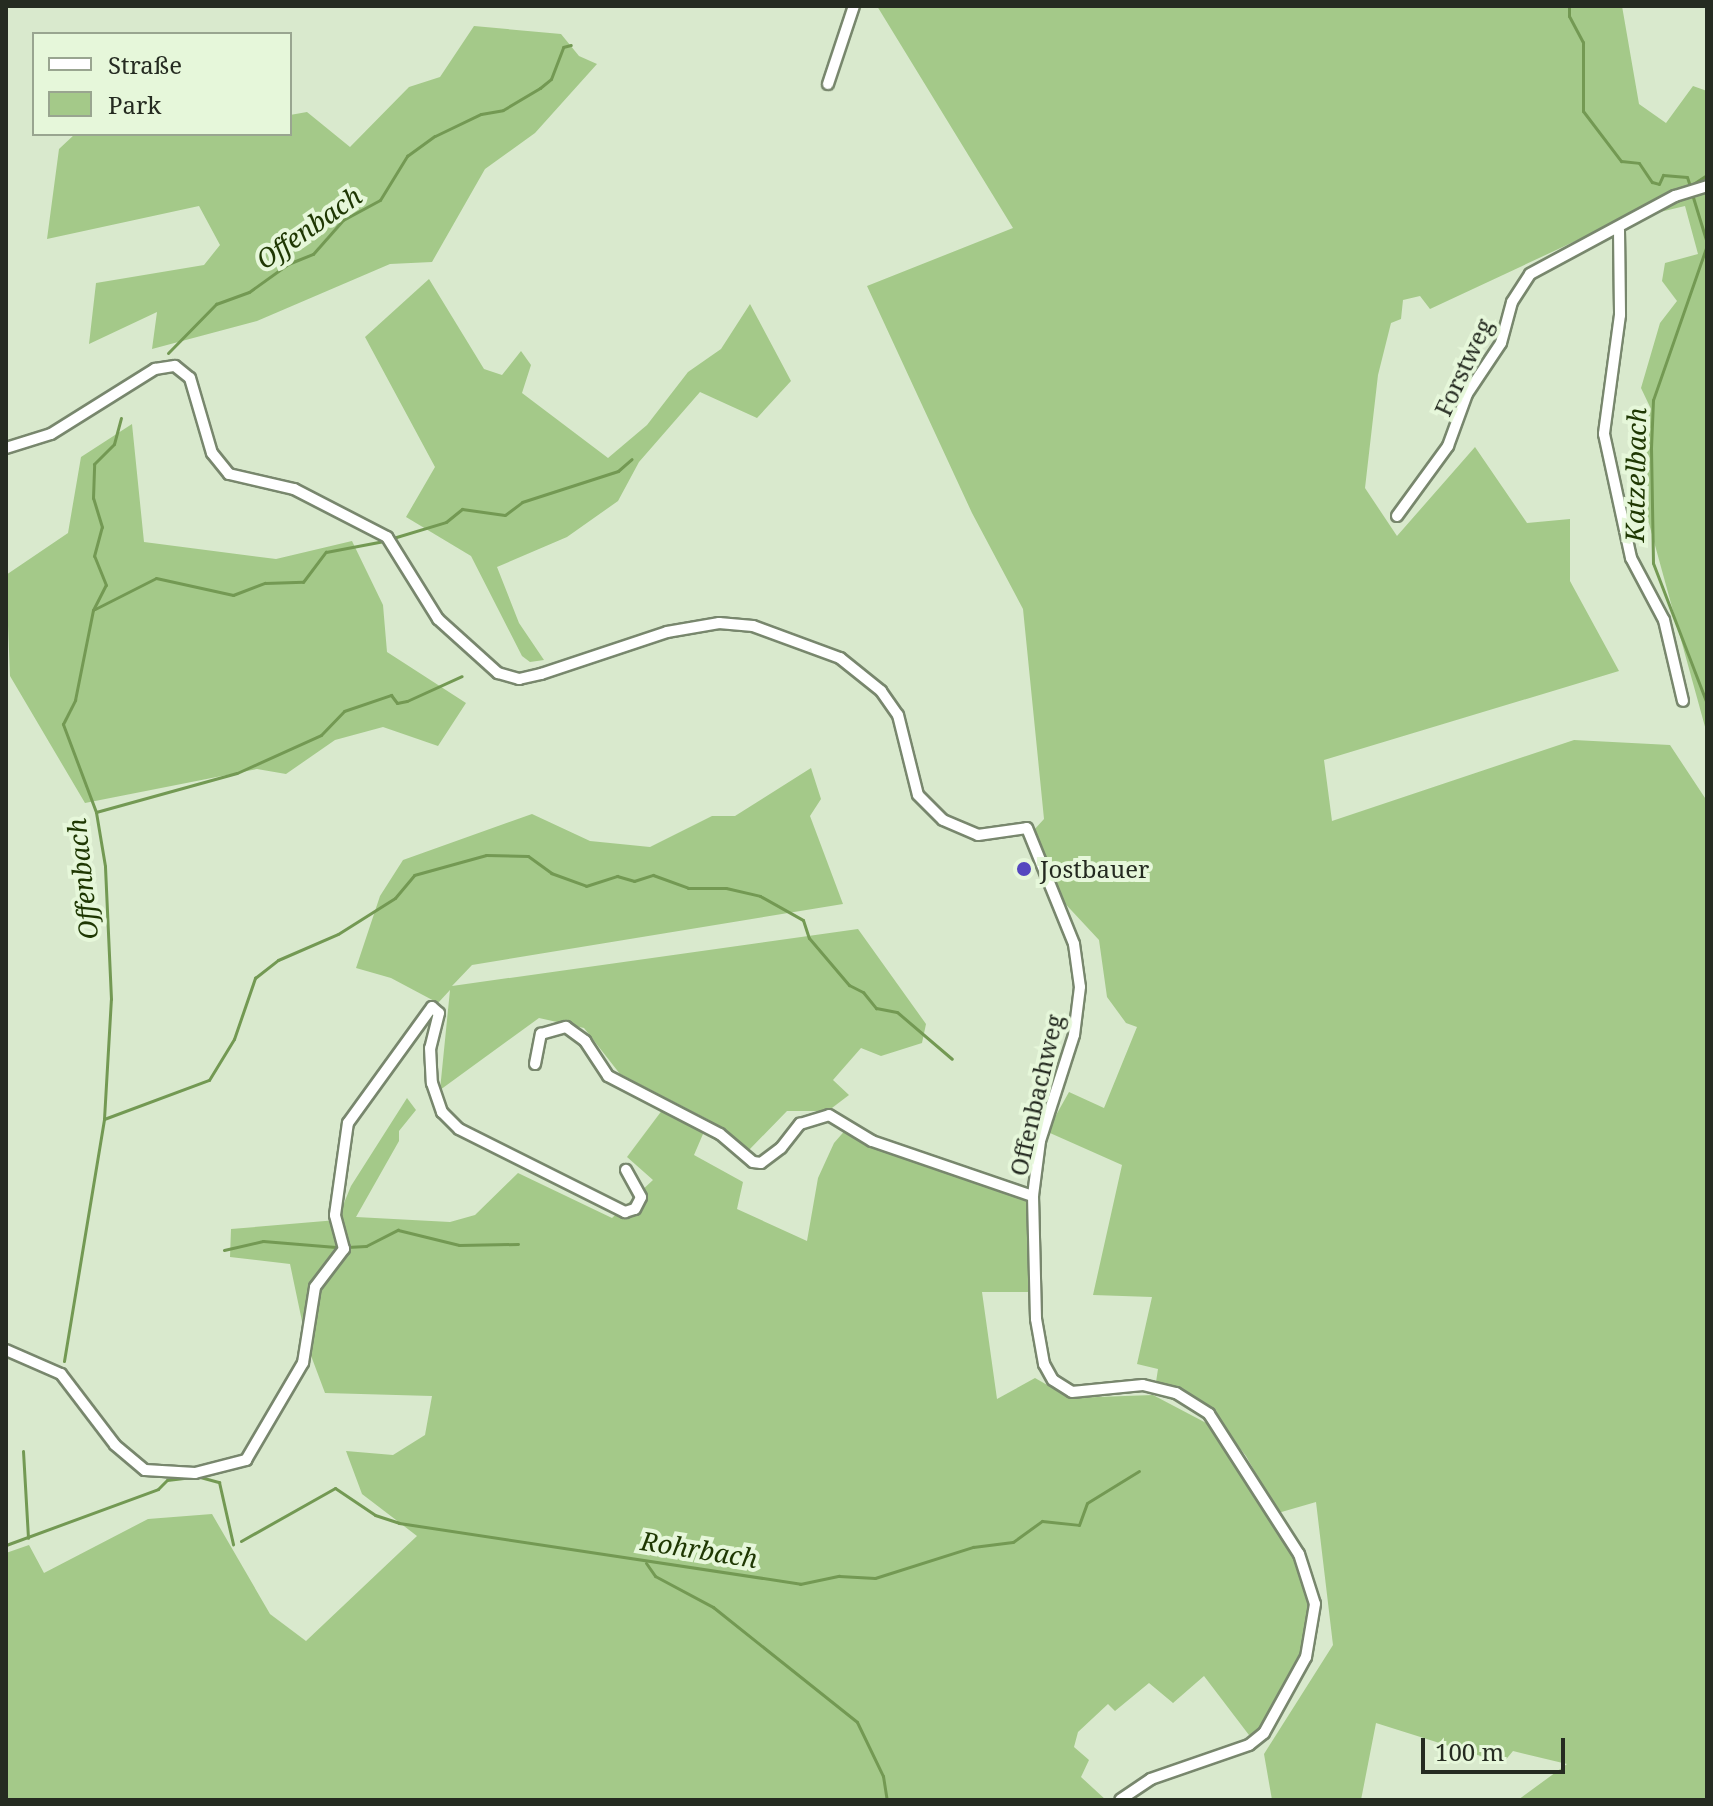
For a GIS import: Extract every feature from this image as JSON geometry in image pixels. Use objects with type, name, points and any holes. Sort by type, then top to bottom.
[{"type":"street","points":[[828,84],[854,6]]},
{"type":"street","name":"Forstweg","points":[[1397,516],[1448,446],[1467,394],[1501,343],[1520,286],[1540,267],[1707,186]]},
{"type":"street","points":[[1619,230],[1620,315],[1607,384],[1604,434],[1631,558],[1664,620],[1683,701]]},
{"type":"street","name":"Offenbachweg","points":[[6,448],[51,434],[155,369],[175,366],[190,378],[212,453],[229,474],[294,489],[387,537],[438,619],[498,673],[519,679],[667,632],[740,622],[840,658],[893,705],[909,772],[930,809],[968,833],[1027,828],[1074,944],[1080,987],[1074,1035],[1040,1141],[1033,1196],[1036,1319],[1048,1374],[1081,1394],[1135,1385],[1176,1393],[1209,1414],[1299,1554],[1315,1604],[1306,1657],[1264,1733],[1249,1745],[1151,1779],[1120,1800]]},
{"type":"street","points":[[6,1350],[61,1374],[115,1445],[145,1470],[195,1473],[246,1460],[303,1363],[315,1287],[344,1249],[335,1215],[348,1123],[434,1007],[439,1013],[430,1048],[432,1083],[442,1112],[459,1129],[625,1212],[635,1209],[641,1197],[626,1170]]},
{"type":"street","points":[[535,1064],[541,1034],[566,1027],[585,1041],[608,1076],[720,1134],[753,1162],[761,1163],[781,1148],[800,1124],[829,1115],[872,1141],[1033,1196]]},
{"type":"green space","points":[[877,6],[1622,6],[1639,104],[1666,123],[1693,86],[1707,91],[1707,734],[1645,509],[1639,433],[1651,409],[1641,388],[1660,323],[1677,301],[1662,281],[1665,263],[1698,254],[1685,206],[1614,223],[1430,309],[1420,296],[1403,300],[1401,319],[1391,323],[1378,375],[1365,488],[1397,536],[1475,447],[1527,523],[1570,519],[1570,581],[1619,671],[1324,760],[1332,821],[1574,740],[1670,745],[1707,801],[1707,1800],[1518,1800],[1567,1764],[1513,1751],[1503,1763],[1376,1723],[1361,1800],[1272,1800],[1264,1754],[1333,1645],[1316,1502],[1278,1513],[1246,1456],[1203,1402],[1156,1382],[1158,1369],[1137,1364],[1152,1297],[1093,1295],[1122,1165],[1050,1133],[1051,1124],[1069,1092],[1104,1108],[1137,1027],[1126,1023],[1107,997],[1099,940],[1058,896],[1033,831],[1044,819],[1023,609],[972,513],[867,286],[1013,228]]},
{"type":"green space","points":[[474,26],[561,34],[579,56],[597,64],[535,133],[485,169],[432,262],[390,264],[257,321],[152,349],[157,312],[89,344],[96,283],[204,265],[220,245],[199,206],[47,239],[59,149],[73,136],[292,136],[292,115],[307,112],[350,147],[409,87],[440,77]]},
{"type":"green space","points":[[429,279],[484,369],[502,375],[521,351],[531,365],[522,393],[608,458],[647,425],[688,372],[721,349],[750,304],[791,381],[757,418],[700,392],[639,462],[618,501],[567,537],[497,567],[519,623],[544,660],[530,662],[522,656],[471,556],[406,517],[435,467],[365,337]]},
{"type":"green space","points":[[132,424],[144,542],[276,559],[352,541],[383,605],[387,652],[466,703],[438,746],[383,727],[335,740],[286,774],[257,769],[85,803],[10,676],[6,575],[68,533],[81,457]]},
{"type":"green space","points":[[811,768],[821,799],[810,816],[843,904],[472,965],[452,986],[858,929],[926,1024],[922,1043],[881,1056],[861,1048],[833,1080],[849,1095],[828,1111],[787,1111],[748,1151],[709,1120],[620,1074],[584,1028],[539,1018],[440,1090],[450,990],[438,1003],[391,978],[356,968],[380,896],[403,860],[532,814],[590,841],[650,847],[712,816],[735,816]]},
{"type":"green space","points":[[407,1098],[416,1110],[399,1131],[399,1141],[356,1217],[450,1222],[475,1215],[518,1173],[612,1218],[653,1180],[627,1157],[666,1105],[706,1127],[694,1155],[743,1182],[737,1209],[807,1241],[818,1178],[834,1143],[848,1127],[1030,1202],[1032,1292],[982,1292],[997,1399],[1035,1378],[1070,1398],[1153,1395],[1210,1425],[1293,1552],[1310,1597],[1309,1624],[1299,1655],[1262,1727],[1252,1739],[1204,1676],[1173,1703],[1149,1683],[1115,1711],[1108,1704],[1078,1732],[1074,1747],[1089,1760],[1081,1777],[1106,1800],[6,1800],[6,1553],[29,1545],[44,1573],[148,1519],[212,1514],[270,1614],[306,1641],[417,1536],[362,1494],[346,1451],[393,1455],[425,1435],[432,1396],[325,1393],[307,1345],[290,1264],[230,1257],[231,1229],[337,1220],[351,1186]]},
{"type":"waterway","name":"Katzelbach","points":[[1569,6],[1569,16],[1583,42],[1583,111],[1621,161],[1639,163],[1652,182],[1659,184],[1663,175],[1687,177],[1690,186]]},
{"type":"waterway","name":"Offenbach","points":[[168,353],[216,304],[249,292],[288,264],[313,254],[343,220],[380,200],[407,156],[435,136],[481,114],[503,110],[540,88],[551,79],[563,47],[571,45]]},
{"type":"waterway","points":[[1690,186],[1707,175]]},
{"type":"waterway","name":"Katzelbach","points":[[1692,194],[1707,243]]},
{"type":"waterway","name":"Katzelbach","points":[[1707,245],[1653,400],[1651,448],[1653,563],[1707,704]]},
{"type":"waterway","name":"Offenbach","points":[[64,1361],[104,1119],[111,999],[105,866],[96,812],[63,724],[75,700],[93,610],[106,585],[94,556],[102,527],[93,498],[94,464],[114,444],[121,418]]},
{"type":"waterway","points":[[393,538],[446,522],[462,509],[505,515],[522,502],[618,471],[632,459]]},
{"type":"waterway","points":[[95,609],[156,578],[233,595],[265,583],[303,582],[326,552],[384,541]]},
{"type":"waterway","points":[[96,812],[237,773],[321,735],[344,711],[391,695],[397,703],[407,701],[462,676]]},
{"type":"waterway","points":[[104,1119],[209,1080],[234,1039],[255,978],[278,960],[338,934],[395,898],[414,875],[486,855],[528,856],[551,873],[586,886],[617,876],[634,881],[653,875],[688,888],[726,888],[760,896],[803,920],[809,938],[849,985],[863,992],[876,1008],[897,1012],[952,1059]]},
{"type":"waterway","points":[[347,1247],[366,1246],[398,1230],[459,1245],[518,1244]]},
{"type":"waterway","points":[[224,1250],[263,1241],[336,1247]]},
{"type":"waterway","name":"Offenbach","points":[[23,1451],[28,1538]]},
{"type":"waterway","name":"Rohrbach","points":[[241,1541],[335,1488],[375,1515],[399,1523],[800,1584],[839,1576],[875,1578],[973,1547],[1013,1542],[1042,1521],[1079,1525],[1087,1503],[1139,1471]]},
{"type":"waterway","name":"Rohrbach","points":[[6,1545],[158,1489],[167,1480],[192,1477]]},
{"type":"waterway","name":"Rohrbach","points":[[200,1477],[219,1482],[233,1544]]},
{"type":"waterway","points":[[646,1563],[655,1576],[713,1607],[857,1722],[883,1776],[887,1800]]},
{"type":"place","name":"Jostbauer","points":[[1024,869]]}]
